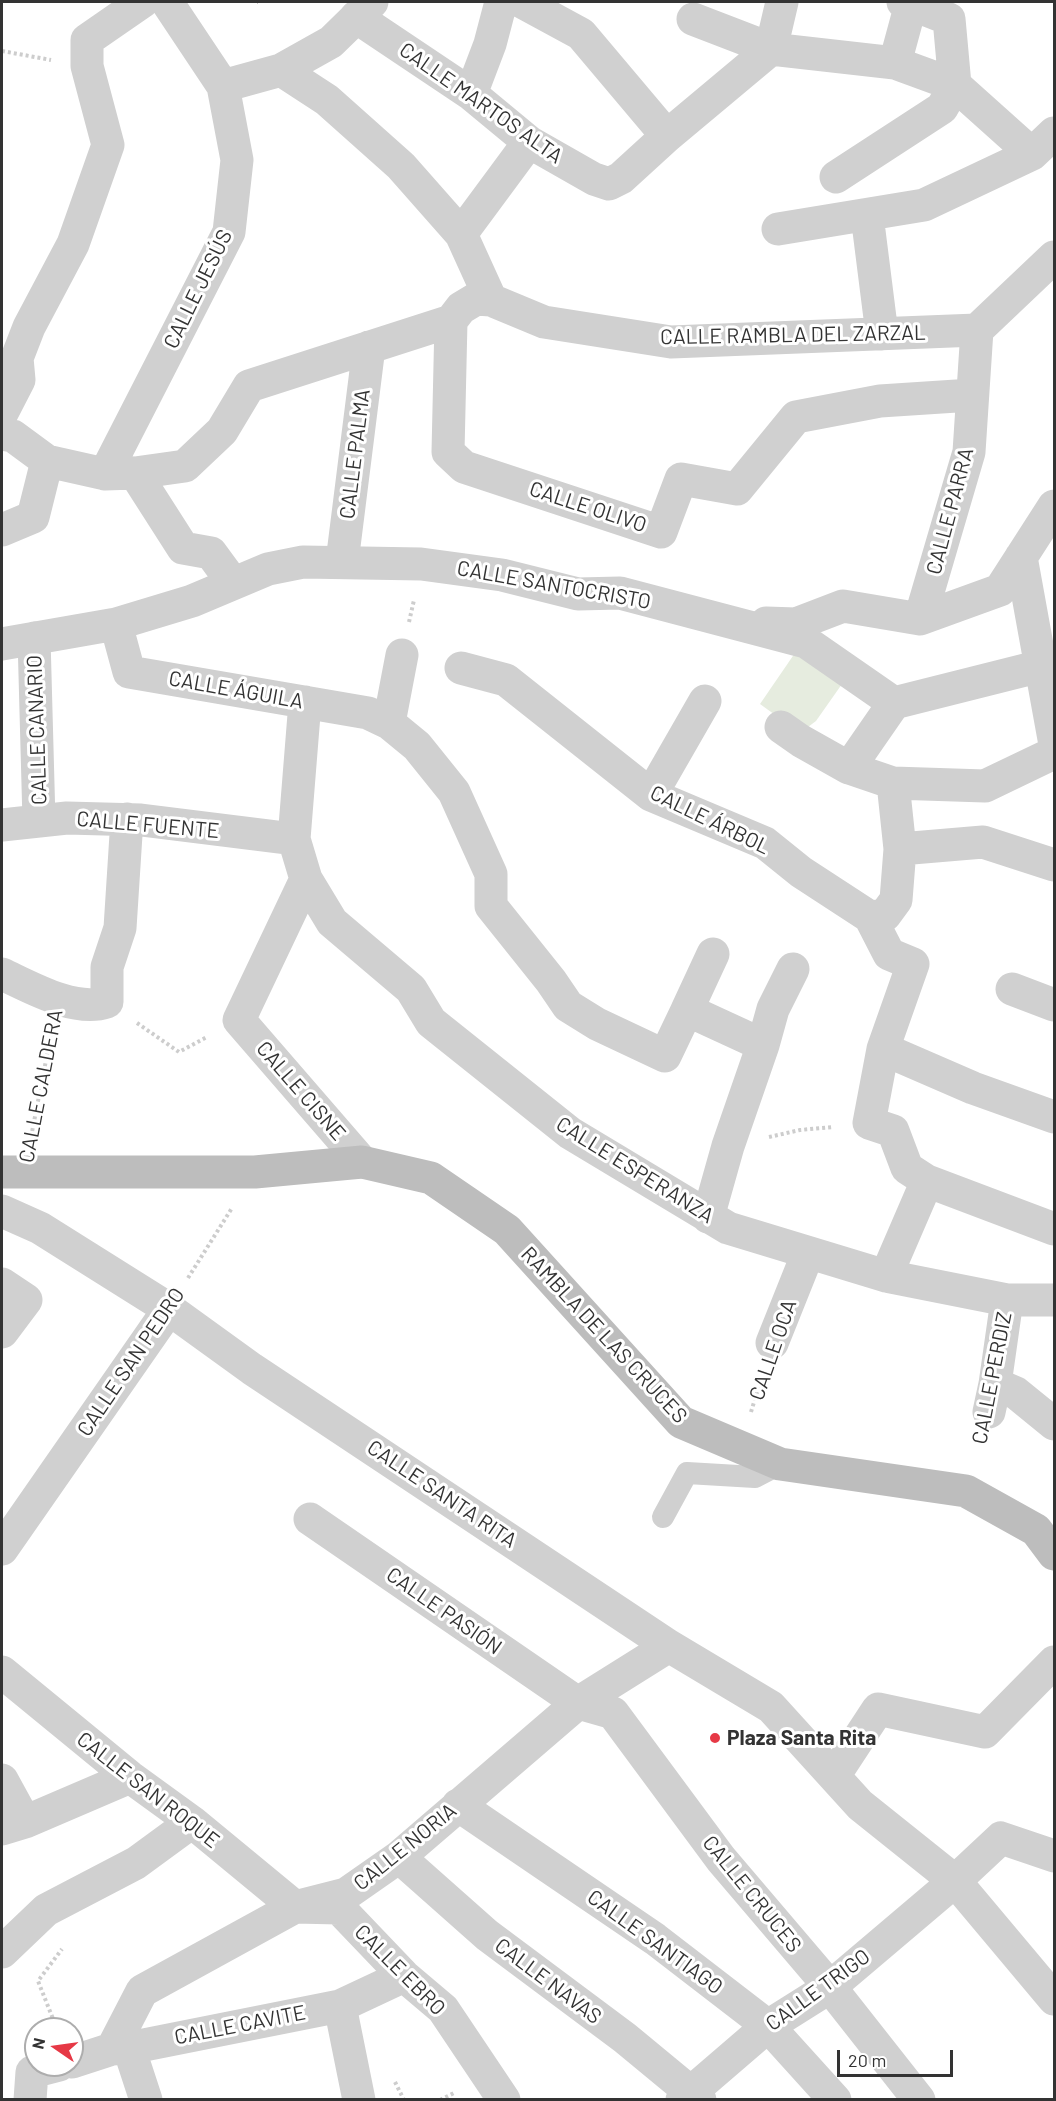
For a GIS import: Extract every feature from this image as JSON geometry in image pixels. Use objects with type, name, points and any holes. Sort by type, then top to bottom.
[{"type":"street","points":[[2,413],[19,380],[17,358],[29,327],[73,244],[108,145],[87,66],[87,40],[142,2]]},
{"type":"street","points":[[167,2],[223,86],[281,70],[331,42],[364,9]]},
{"type":"street","points":[[471,94],[490,44],[501,2]]},
{"type":"street","points":[[522,2],[581,34],[667,136]]},
{"type":"street","points":[[771,49],[782,2]]},
{"type":"street","points":[[836,177],[942,108],[955,85],[949,19],[907,3],[894,63]]},
{"type":"street","name":"CALLE MARTOS ALTA","points":[[364,9],[529,142],[594,180],[609,184],[621,178],[667,136],[771,49]]},
{"type":"street","points":[[693,19],[771,49],[894,63],[955,85],[1043,143],[924,205],[778,229]]},
{"type":"street","points":[[2,434],[13,436],[47,461],[120,473],[185,466],[222,431],[249,386],[451,321],[461,308],[476,299],[491,300],[461,234],[401,166],[327,100],[281,70]]},
{"type":"street","name":"CALLE JESÚS","points":[[120,473],[229,232],[237,160],[223,86]]},
{"type":"street","points":[[461,234],[529,142]]},
{"type":"street","points":[[867,215],[882,334]]},
{"type":"street","points":[[977,330],[1054,257]]},
{"type":"street","name":"CALLE RAMBLA DEL ZARZAL","points":[[491,300],[544,322],[671,342],[977,330]]},
{"type":"street","name":"CALLE OLIVO","points":[[451,321],[448,452],[464,466],[661,532],[681,479],[737,489],[796,417],[880,401],[972,395]]},
{"type":"street","name":"CALLE PARRA","points":[[920,619],[969,452],[977,330]]},
{"type":"street","name":"CALLE PALMA","points":[[342,562],[369,347]]},
{"type":"street","points":[[2,530],[33,517],[47,461]]},
{"type":"street","points":[[120,473],[183,548],[211,553],[233,583]]},
{"type":"street","points":[[737,623],[796,624],[843,606],[920,619],[1000,590],[1054,506]]},
{"type":"street","points":[[1021,557],[1048,666],[1054,738]]},
{"type":"street","name":"CALLE SANTOCRISTO","points":[[2,644],[116,624],[192,601],[268,569],[303,562],[421,564],[502,575],[578,594],[620,593],[806,642],[894,703]]},
{"type":"street","name":"CALLE ÁGUILA","points":[[116,624],[129,672],[368,713],[389,723],[417,746],[454,792],[491,874],[491,906],[568,1006],[597,1024],[665,1056],[687,1010]]},
{"type":"street","name":"CALLE CANARIO","points":[[34,638],[39,821]]},
{"type":"street","points":[[389,723],[402,655]]},
{"type":"street","points":[[849,768],[894,703],[1048,666]]},
{"type":"street","name":"CALLE ÁRBOL","points":[[461,668],[506,680],[651,795],[765,843],[801,872],[870,917]]},
{"type":"street","points":[[651,795],[705,701]]},
{"type":"street","points":[[239,1020],[306,879],[294,839],[305,702]]},
{"type":"street","points":[[781,727],[849,768],[893,783],[985,786],[1054,753]]},
{"type":"street","points":[[893,783],[900,849],[896,900],[885,915],[870,917],[889,954],[913,964],[883,1049],[869,1123],[893,1131],[907,1168],[927,1181],[1054,1228]]},
{"type":"street","name":"CALLE FUENTE","points":[[2,825],[67,818],[127,819],[294,839]]},
{"type":"street","points":[[106,1002],[107,967],[120,928],[127,819]]},
{"type":"street","points":[[900,849],[983,843],[1054,865]]},
{"type":"street","name":"CALLE ESPERANZA","points":[[306,879],[332,922],[411,989],[431,1022],[570,1133],[708,1217],[728,1228],[886,1276],[1007,1300],[1054,1299]]},
{"type":"street","points":[[713,954],[687,1010],[763,1045]]},
{"type":"street","points":[[708,1217],[728,1146],[773,1009],[793,969]]},
{"type":"street","name":"CALLE CALDERA","points":[[2,974],[58,999],[96,1005],[106,1002]]},
{"type":"street","points":[[1012,989],[1054,1005]]},
{"type":"street","name":"CALLE CISNE","points":[[239,1020],[362,1162]]},
{"type":"street","points":[[883,1049],[973,1088],[1054,1117]]},
{"type":"street","points":[[13,1172],[255,1172],[362,1162]]},
{"type":"street","name":"RAMBLA DE LAS CRUCES","points":[[362,1162],[430,1178],[507,1230],[681,1422],[780,1464],[966,1491],[1036,1530],[1054,1554]]},
{"type":"street","points":[[886,1276],[927,1181]]},
{"type":"street","name":"CALLE SANTA RITA","points":[[2,1211],[40,1228],[168,1310],[252,1369],[669,1646],[771,1707],[860,1805],[955,1881],[1054,2000]]},
{"type":"street","name":"CALLE OCA","points":[[772,1343],[808,1253]]},
{"type":"street","points":[[2,1284],[26,1300],[2,1332]]},
{"type":"street","name":"CALLE PERDIZ","points":[[1007,1300],[992,1398],[1016,1393],[1054,1424]]},
{"type":"street","name":"CALLE SAN PEDRO","points":[[2,1549],[168,1310]]},
{"type":"street","name":"CALLE PASIÓN","points":[[310,1519],[578,1703]]},
{"type":"street","name":"CALLE NORIA","points":[[120,2048],[142,1991],[295,1908],[346,1894],[399,1857],[578,1703],[669,1646]]},
{"type":"street","points":[[834,1776],[878,1709],[985,1732],[1054,1662]]},
{"type":"street","name":"CALLE SAN ROQUE","points":[[2,1672],[130,1777],[192,1822],[295,1908]]},
{"type":"street","name":"CALLE CRUCES","points":[[578,1703],[613,1713],[721,1859],[830,1987],[919,2100]]},
{"type":"street","points":[[2,1780],[13,1826],[130,1777]]},
{"type":"street","name":"CALLE SANTIAGO","points":[[458,1806],[655,1939],[768,2026],[836,2100]]},
{"type":"street","points":[[2,1952],[46,1910],[136,1863],[192,1822]]},
{"type":"street","name":"CALLE TRIGO","points":[[691,2097],[768,2026],[830,1987],[955,1881],[1001,1838],[1054,1856]]},
{"type":"street","name":"CALLE NAVAS","points":[[399,1857],[487,1935],[625,2038],[691,2097]]},
{"type":"street","name":"CALLE EBRO","points":[[295,1908],[339,1908],[404,1976],[443,2009],[504,2100]]},
{"type":"street","name":"CALLE CAVITE","points":[[84,2058],[120,2048],[340,2006],[404,1976]]},
{"type":"street","points":[[340,2006],[350,2097]]},
{"type":"street","points":[[120,2048],[146,2100]]},
{"type":"street","points":[[30,2100],[32,2077]]},
{"type":"lane","points":[[663,1517],[687,1473],[755,1477],[780,1464]]},
{"type":"path","points":[[2,51],[87,66]]},
{"type":"path","points":[[402,655],[421,564]]},
{"type":"path","name":"CALLE CALDERA","points":[[13,1172],[58,999]]},
{"type":"path","points":[[106,1002],[179,1052],[239,1020]]},
{"type":"path","points":[[728,1146],[800,1130],[869,1123]]},
{"type":"path","name":"CALLE SAN PEDRO","points":[[168,1310],[255,1172]]},
{"type":"path","name":"CALLE OCA","points":[[740,1447],[772,1343]]},
{"type":"path","points":[[46,1910],[63,1948],[38,1981],[52,2017]]},
{"type":"shaded area","points":[[797,650],[842,684],[816,721],[800,733],[760,704]]},
{"type":"place","name":"Plaza Santa Rita","points":[[715,1738]]}]
